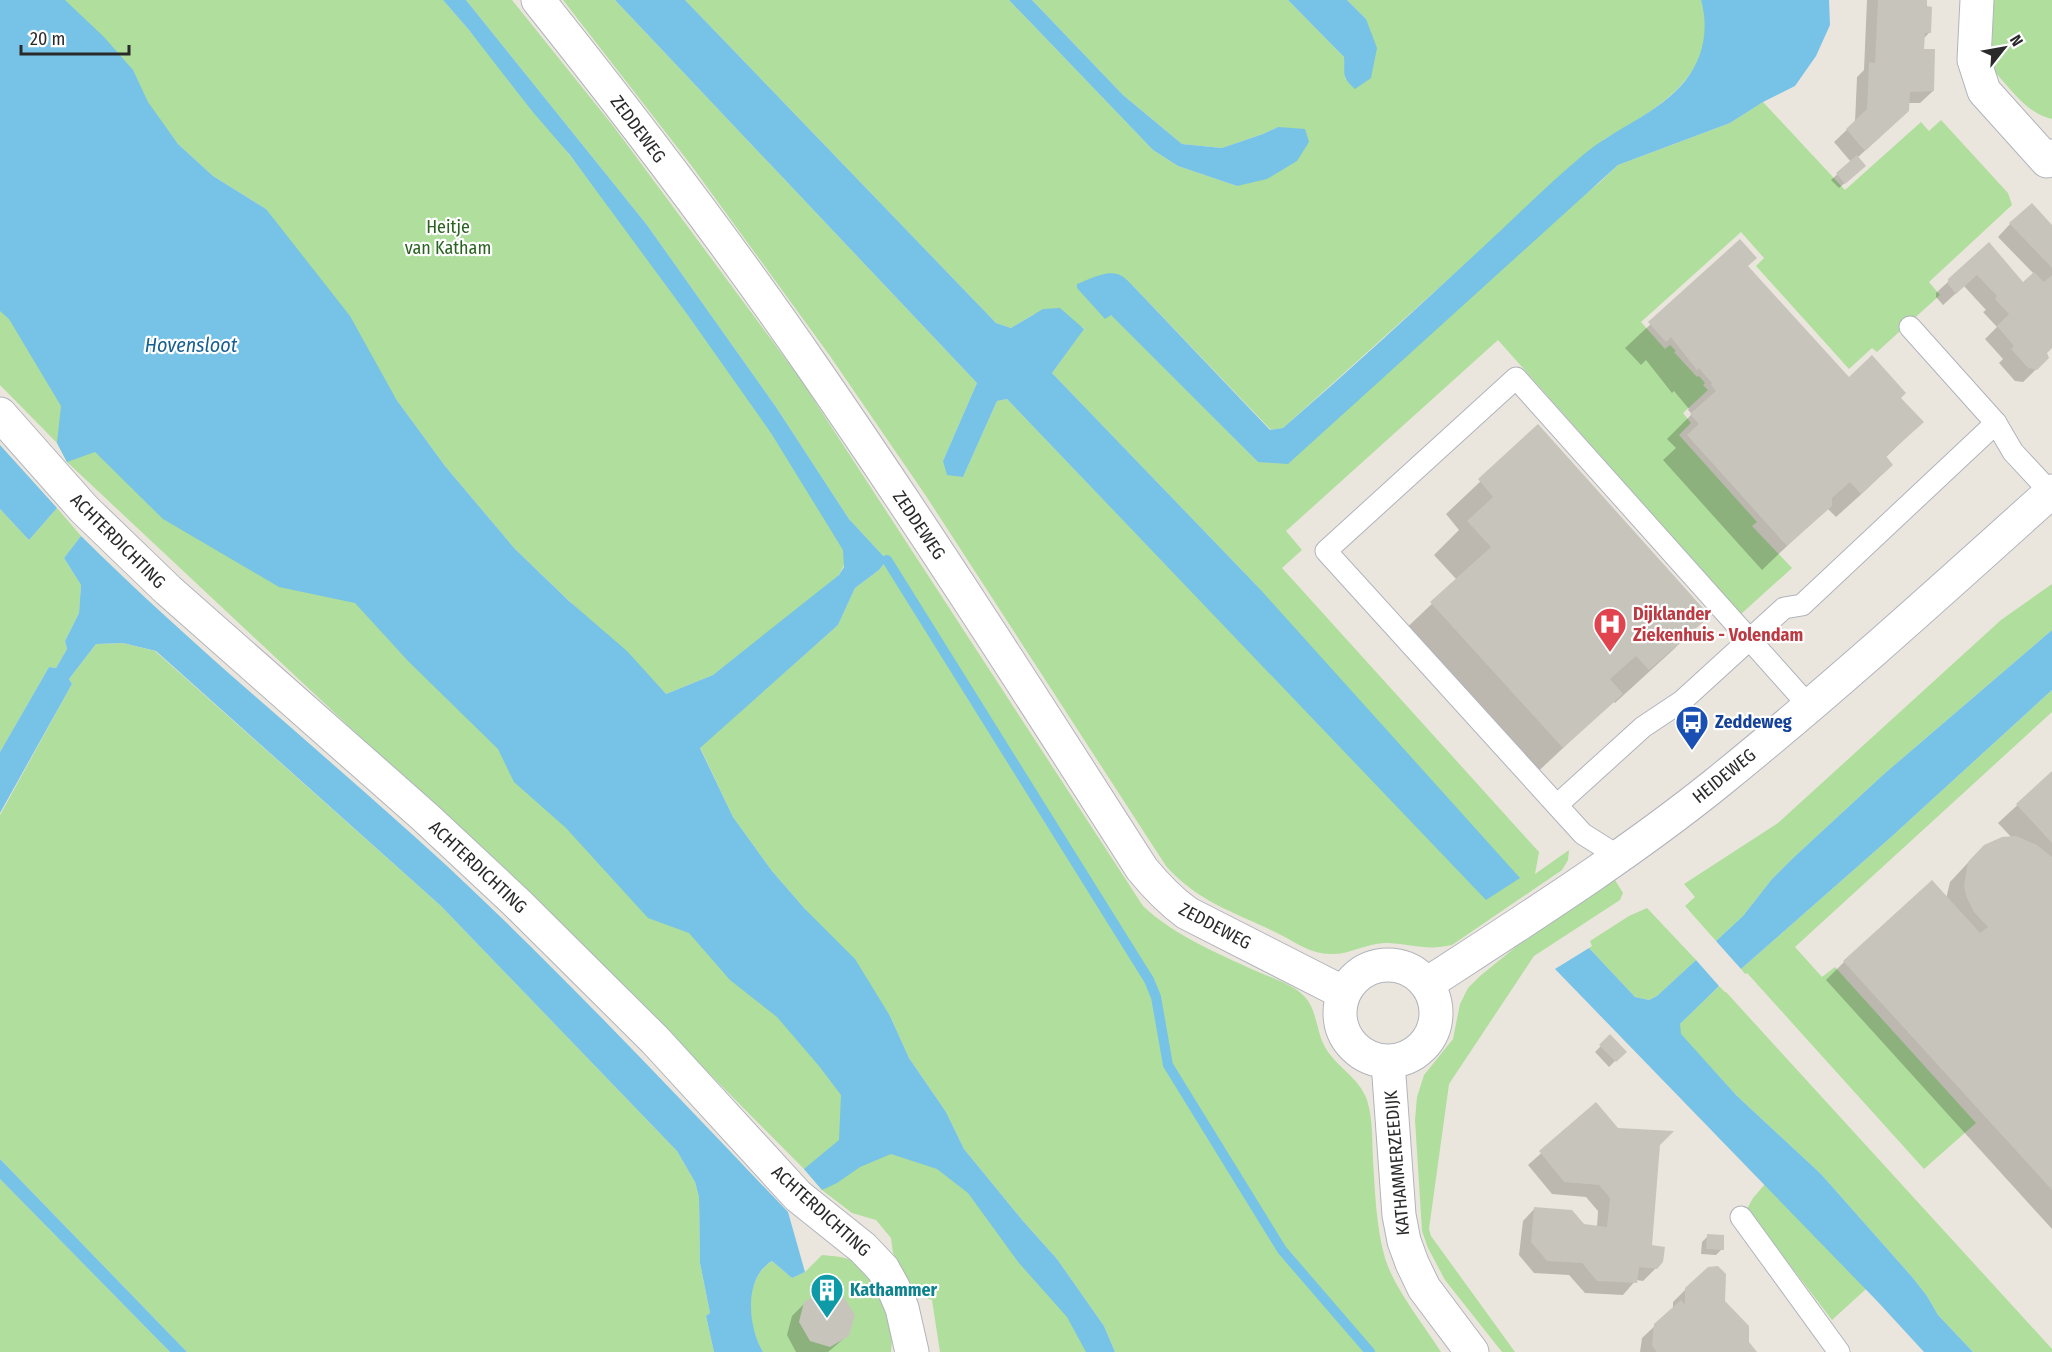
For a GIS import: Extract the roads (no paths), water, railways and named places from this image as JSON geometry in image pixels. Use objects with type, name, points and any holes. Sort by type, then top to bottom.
[{"type":"street","name":"ZEDDEWEG","points":[[538,0],[723,241],[812,366],[964,592],[1154,885],[1168,900],[1187,913],[1344,993]]},
{"type":"street","points":[[1977,0],[1974,60],[1984,92],[2047,161],[2052,156]]},
{"type":"street","name":"ACHTERDICHTING","points":[[0,414],[84,509],[143,566],[425,817],[517,903],[655,1040],[798,1196],[863,1248],[883,1269],[893,1287],[902,1308],[912,1352]]},
{"type":"street","name":"HEIDEWEG","points":[[1426,984],[1571,890],[1716,783],[1809,706],[2052,493]]},
{"type":"street","points":[[1390,965],[1412,971],[1426,984],[1433,996],[1436,1008],[1435,1024],[1427,1042],[1409,1057],[1388,1062],[1373,1059],[1357,1051],[1343,1032],[1340,1011],[1344,993],[1351,982],[1362,972],[1374,967],[1390,965]]},
{"type":"street","name":"KATHAMMERZEEDIJK","points":[[1388,1062],[1398,1205],[1404,1241],[1424,1288],[1472,1352]]},
{"type":"lane","points":[[1910,327],[1996,423],[2013,452],[2052,493]]},
{"type":"lane","points":[[1617,856],[1583,834],[1326,551],[1516,378],[1809,706]]},
{"type":"lane","points":[[1557,806],[1643,728],[1682,701],[1784,608],[1802,605],[1996,423]]},
{"type":"lane","points":[[1741,1217],[1839,1352]]},
{"type":"water","name":"Hovensloot","points":[[0,0],[65,0],[104,37],[133,70],[148,102],[178,144],[213,176],[266,209],[350,316],[396,399],[445,466],[515,549],[569,601],[627,651],[666,694],[713,675],[839,575],[844,567],[843,550],[771,433],[687,314],[570,155],[443,0],[466,0],[647,225],[776,407],[849,519],[887,560],[879,570],[855,588],[838,625],[700,748],[733,817],[772,871],[805,909],[855,959],[890,1016],[909,1058],[946,1112],[964,1149],[1057,1259],[1104,1326],[1115,1352],[1086,1352],[1067,1317],[1019,1263],[968,1193],[937,1169],[891,1154],[860,1167],[822,1190],[804,1169],[839,1140],[841,1095],[819,1066],[777,1017],[730,980],[689,933],[648,918],[566,828],[514,782],[498,749],[408,661],[355,603],[279,587],[163,519],[95,452],[67,462],[57,443],[61,406],[9,319],[0,311]]},
{"type":"water","points":[[615,0],[685,0],[996,323],[1011,328],[1043,309],[1060,308],[1084,329],[1052,373],[1259,588],[1520,878],[1486,900],[1007,399],[997,401],[963,477],[947,475],[943,461],[977,383]]},
{"type":"water","points":[[1009,0],[1032,0],[1123,95],[1182,144],[1222,148],[1278,127],[1305,129],[1309,142],[1297,161],[1267,179],[1237,186],[1178,166],[1153,150]]},
{"type":"water","points":[[1288,0],[1347,0],[1366,19],[1377,48],[1371,78],[1355,89],[1345,75],[1344,57]]},
{"type":"water","points":[[1701,0],[1829,0],[1830,25],[1816,56],[1795,86],[1763,102],[1730,123],[1618,165],[1288,464],[1258,462],[1111,315],[1105,319],[1077,288],[1077,284],[1098,275],[1115,273],[1122,276],[1270,430],[1283,428],[1570,166],[1596,145],[1649,112],[1674,93],[1685,81],[1701,53],[1705,21]]},
{"type":"water","points":[[0,445],[57,508],[29,540],[0,509]]},
{"type":"water","points":[[81,536],[170,620],[446,865],[490,907],[620,1036],[788,1212],[805,1272],[792,1278],[772,1261],[756,1279],[752,1291],[752,1317],[754,1330],[763,1352],[714,1352],[706,1316],[710,1313],[700,1263],[699,1197],[695,1182],[677,1151],[441,906],[156,651],[123,643],[96,644],[69,679],[72,684],[0,813],[0,752],[49,667],[56,668],[67,649],[65,641],[79,613],[81,585],[64,558]]},
{"type":"water","points":[[2052,630],[2052,690],[1890,838],[1741,969],[1716,941],[1743,916],[1772,879],[1884,774]]},
{"type":"water","points":[[1589,948],[1635,997],[1649,1000],[1657,996],[1696,960],[1719,986],[1680,1024],[1681,1034],[1736,1095],[1821,1174],[1913,1278],[1938,1315],[1973,1352],[1924,1352],[1555,969]]},
{"type":"water","points":[[0,1159],[187,1352],[170,1352],[0,1179]]},
{"type":"waterway","points":[[887,560],[1149,980],[1156,997],[1168,1065],[1282,1250],[1370,1352]]},
{"type":"place","name":"Dijklander Ziekenhuis - Volendam","points":[[1610,653]]},
{"type":"place","name":"Zeddeweg","points":[[1692,751]]},
{"type":"place","name":"Kathammer","points":[[827,1319]]},
{"type":"park label","name":"Heitje van Katham","points":[[448,237]]}]
